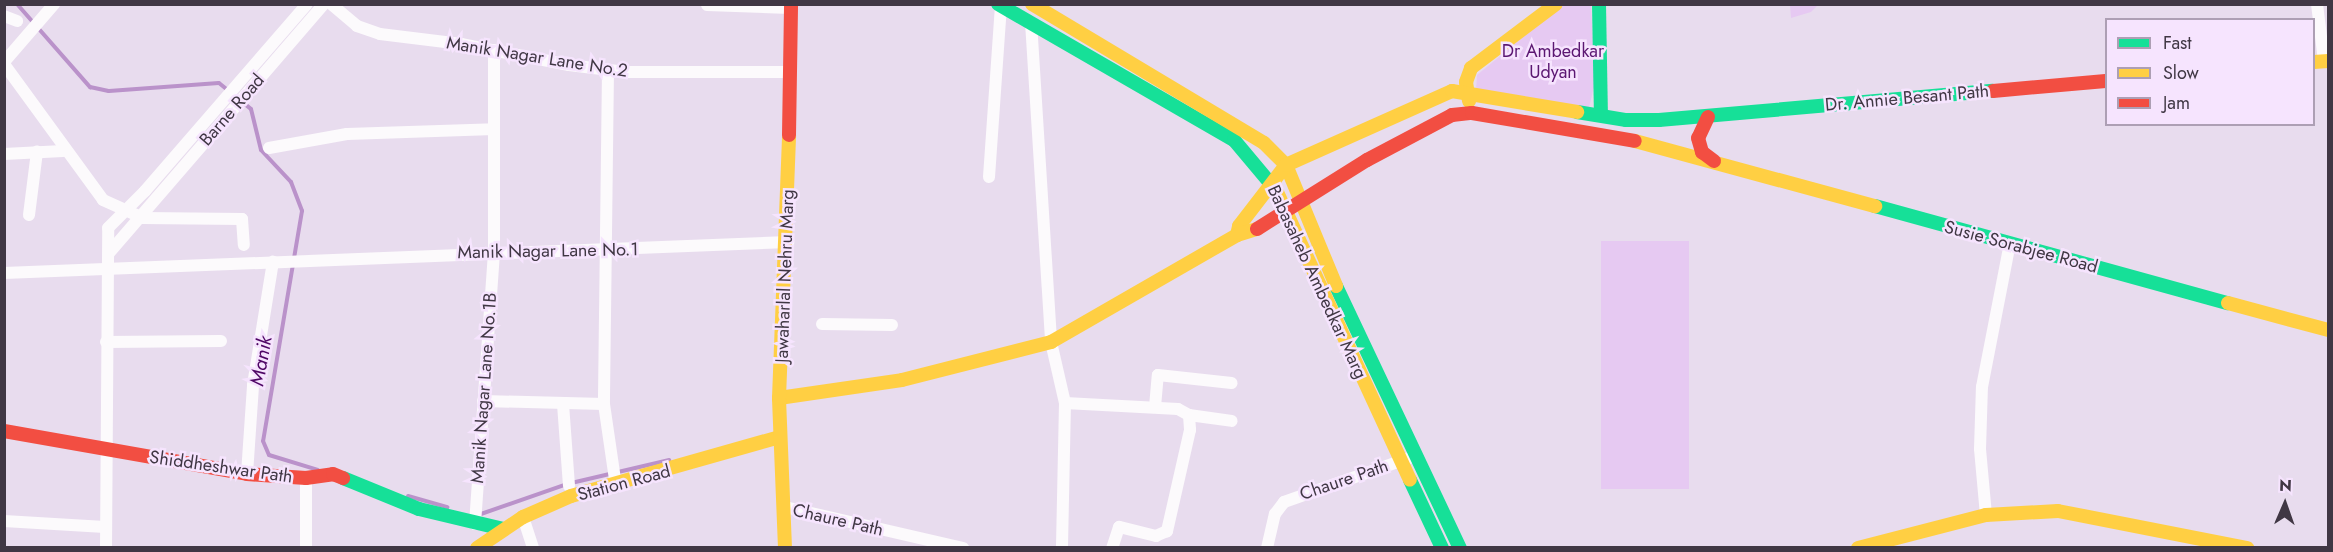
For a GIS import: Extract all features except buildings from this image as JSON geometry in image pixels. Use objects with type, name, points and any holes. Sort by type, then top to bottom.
[{"type":"main road","name":"Babasaheb Ambedkar Marg","points":[[1032,4],[1239,125],[1264,143],[1286,165],[1303,201],[1333,279],[1418,454],[1460,548]]},
{"type":"main road","points":[[779,398],[902,380],[1051,342],[1237,235],[1246,235],[1287,212],[1367,160],[1452,115],[1472,113],[1467,91],[1467,74],[1471,68],[1556,4]]},
{"type":"main road","points":[[1599,4],[1601,115]]},
{"type":"main road","name":"Babasaheb Ambedkar Marg","points":[[1000,5],[1234,140],[1272,182],[1287,212],[1317,286],[1403,460],[1442,548]]},
{"type":"main road","name":"Jawaharlal Nehru Marg","points":[[785,548],[779,398],[788,242],[790,6]]},
{"type":"main road","name":"Dr. Annie Besant Path","points":[[1286,165],[1437,95],[1467,91],[1626,120],[1708,117],[2105,81]]},
{"type":"main road","name":"Susie Sorabjee Road","points":[[1472,113],[1577,128],[1715,162],[2328,330]]},
{"type":"main road","points":[[1708,117],[1698,138],[1702,152],[1715,162]]},
{"type":"main road","points":[[1237,235],[1239,226],[1286,165]]},
{"type":"main road","name":"Shiddheshwar Path","points":[[4,431],[106,447],[158,460],[247,474],[306,478],[333,474],[373,493],[475,516],[503,529]]},
{"type":"main road","name":"Station Road","points":[[477,548],[523,518],[614,477],[723,456],[780,437]]},
{"type":"main road","points":[[1858,548],[1986,515],[2058,511],[2247,548]]},
{"type":"street","name":"Barne Road","points":[[109,253],[143,218],[154,199],[308,4]]},
{"type":"street","name":"Barne Road","points":[[106,548],[108,228],[324,4]]},
{"type":"street","name":"Manik Nagar Lane No.2","points":[[331,4],[357,26],[380,34],[494,50],[608,70],[788,72]]},
{"type":"street","points":[[2317,4],[2322,62]]},
{"type":"street","points":[[707,5],[790,6]]},
{"type":"street","points":[[989,177],[1000,5]]},
{"type":"street","points":[[51,8],[4,63],[63,151],[103,200],[143,218],[242,219],[244,245]]},
{"type":"street","points":[[4,16],[17,21]]},
{"type":"street","points":[[1031,22],[1051,342],[1065,403],[1062,548]]},
{"type":"street","name":"Manik Nagar Lane No.1B","points":[[475,516],[494,251],[494,50]]},
{"type":"street","points":[[608,70],[604,404],[614,477]]},
{"type":"street","points":[[269,148],[347,134],[494,129]]},
{"type":"street","points":[[4,154],[63,151]]},
{"type":"street","points":[[29,215],[37,152]]},
{"type":"street","name":"Manik Nagar Lane No.1","points":[[279,261],[494,251],[607,250],[788,242]]},
{"type":"street","points":[[1986,515],[1980,449],[1982,387],[2010,243]]},
{"type":"street","points":[[4,273],[279,261],[253,385],[247,474]]},
{"type":"street","points":[[822,324],[892,325]]},
{"type":"street","points":[[106,342],[221,341]]},
{"type":"street","points":[[1155,407],[1158,375],[1232,383]]},
{"type":"street","points":[[483,401],[604,404]]},
{"type":"street","points":[[1065,403],[1178,409],[1189,415],[1232,421]]},
{"type":"street","points":[[563,404],[569,484]]},
{"type":"street","points":[[1112,548],[1119,526],[1156,536],[1167,531],[1190,430],[1189,415]]},
{"type":"street","name":"Chaure Path","points":[[1268,548],[1275,514],[1284,502],[1418,454]]},
{"type":"street","points":[[306,478],[306,548]]},
{"type":"street","name":"Chaure Path","points":[[784,507],[963,548]]},
{"type":"street","points":[[523,518],[532,548]]},
{"type":"street","points":[[4,521],[105,527]]},
{"type":"green space","points":[[1790,4],[1818,5],[1811,12],[1791,18]]},
{"type":"green space","name":"Dr Ambedkar Udyan","points":[[1562,5],[1591,5],[1595,82],[1589,108],[1476,91],[1477,75]]},
{"type":"green space","points":[[1601,241],[1689,241],[1689,489],[1601,489]]},
{"type":"waterway","name":"Manik","points":[[17,4],[90,87],[109,91],[219,83],[251,109],[261,150],[291,182],[302,211],[263,441],[269,455],[318,470]]},
{"type":"waterway","name":"Manik","points":[[478,515],[567,484],[669,460]]},
{"type":"waterway","name":"Manik","points":[[408,496],[447,507]]},
{"type":"traffic: fast","points":[[998,4],[1234,140],[1276,190]]},
{"type":"traffic: fast","points":[[1599,4],[1601,115]]},
{"type":"traffic: fast","points":[[1577,112],[1626,120],[1659,120],[1993,91]]},
{"type":"traffic: fast","points":[[1875,206],[2228,303]]},
{"type":"traffic: fast","points":[[1336,286],[1460,548]]},
{"type":"traffic: fast","points":[[343,478],[419,509],[503,529]]},
{"type":"traffic: fast","points":[[1410,480],[1442,548]]},
{"type":"traffic: slow","points":[[1032,4],[1264,143],[1286,165],[1336,286]]},
{"type":"traffic: slow","points":[[1469,101],[1466,82],[1471,68],[1556,4]]},
{"type":"traffic: slow","points":[[2315,62],[2328,61]]},
{"type":"traffic: slow","points":[[1237,235],[1239,226],[1286,165],[1452,91],[1577,112]]},
{"type":"traffic: slow","points":[[785,548],[779,398],[789,135]]},
{"type":"traffic: slow","points":[[1635,141],[1875,206]]},
{"type":"traffic: slow","points":[[1276,190],[1410,480]]},
{"type":"traffic: slow","points":[[779,398],[902,380],[1051,342],[1237,235],[1257,229]]},
{"type":"traffic: slow","points":[[2228,303],[2328,330]]},
{"type":"traffic: slow","points":[[477,548],[523,517],[571,496],[780,437]]},
{"type":"traffic: slow","points":[[1858,548],[1986,515],[2058,511],[2247,548]]},
{"type":"traffic: jam","points":[[789,135],[791,4]]},
{"type":"traffic: jam","points":[[1993,91],[2105,81]]},
{"type":"traffic: jam","points":[[1257,229],[1367,160],[1452,115],[1472,113],[1635,141]]},
{"type":"traffic: jam","points":[[1708,117],[1698,138],[1702,152],[1714,161]]},
{"type":"traffic: jam","points":[[4,431],[247,474],[306,478],[333,474],[343,478]]}]
